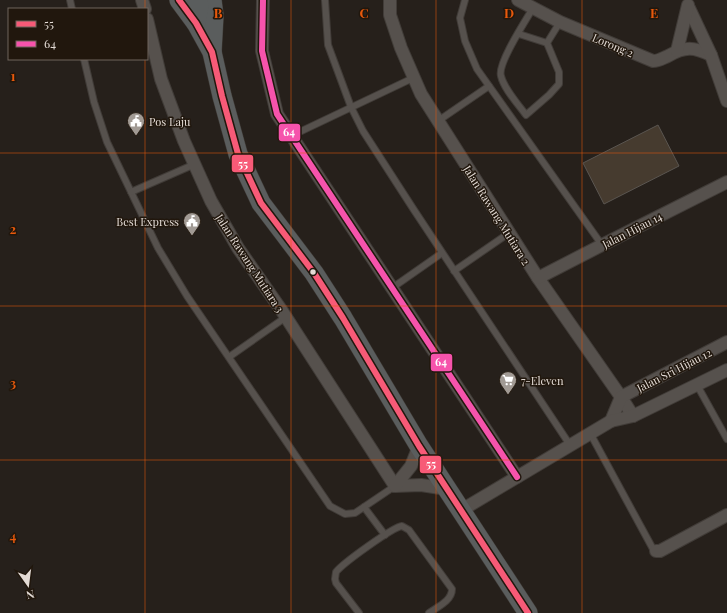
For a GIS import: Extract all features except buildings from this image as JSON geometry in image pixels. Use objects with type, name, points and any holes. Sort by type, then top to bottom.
[{"type":"main road","points":[[178,0],[196,23],[212,52]]},
{"type":"main road","points":[[196,23],[199,6],[197,0]]},
{"type":"main road","points":[[212,0],[214,16],[212,52],[222,96],[238,154],[261,203],[322,286],[343,318],[419,446],[528,613]]},
{"type":"street","points":[[263,0],[262,51],[277,114],[517,477]]},
{"type":"street","name":"Jalan Rawang Mutiara 2","points":[[390,0],[390,15],[413,78],[421,94],[509,234],[633,416]]},
{"type":"street","name":"Lorong 2","points":[[525,3],[560,22],[653,61],[658,61],[677,51],[690,48],[711,54]]},
{"type":"street","points":[[677,51],[688,4]]},
{"type":"street","points":[[688,4],[711,54],[727,101]]},
{"type":"street","name":"Jalan Rawang Mutiara 3","points":[[148,23],[161,79],[184,141],[211,201],[234,241],[286,317],[395,486]]},
{"type":"street","name":"Jalan Hijau 14","points":[[538,278],[727,182]]},
{"type":"street","name":"Jalan Sri Hijau 12","points":[[621,397],[727,342]]},
{"type":"street","name":"Jalan Sri Hijau 12","points":[[460,511],[611,421],[633,416],[727,370]]},
{"type":"street","points":[[611,421],[621,397]]},
{"type":"street","points":[[395,486],[411,466],[419,446]]},
{"type":"street","points":[[395,486],[421,485],[447,489]]},
{"type":"street","points":[[656,551],[660,551],[727,515]]},
{"type":"lane","points":[[325,0],[328,45],[351,107],[363,131],[570,445]]},
{"type":"lane","points":[[465,0],[460,18],[465,41],[477,69],[602,245]]},
{"type":"lane","points":[[519,34],[547,43],[559,72],[559,84],[526,115],[500,75],[502,63],[519,34],[525,3]]},
{"type":"lane","points":[[547,43],[560,22]]},
{"type":"lane","points":[[84,60],[94,102],[107,142],[158,248],[187,296],[330,506],[345,514],[355,513],[395,486]]},
{"type":"lane","points":[[291,136],[413,78]]},
{"type":"lane","points":[[438,121],[488,86]]},
{"type":"lane","points":[[131,192],[194,164]]},
{"type":"lane","points":[[454,271],[509,234]]},
{"type":"lane","points":[[392,288],[442,253]]},
{"type":"lane","points":[[229,357],[286,317]]},
{"type":"lane","points":[[697,385],[727,439]]},
{"type":"lane","points":[[590,433],[652,549],[656,551]]},
{"type":"lane","points":[[364,507],[385,535]]},
{"type":"lane","points":[[359,613],[336,583],[335,576],[338,569],[399,526],[406,527],[452,589],[450,597],[429,613]]},
{"type":"transit line","name":"55","points":[[179,0],[196,23],[212,52],[238,154],[261,203],[314,273],[343,318],[419,446],[528,613]]},
{"type":"transit line","name":"64","points":[[263,0],[262,51],[277,114],[517,477]]},
{"type":"place","name":"Pos Laju","points":[[136,136]]},
{"type":"place","name":"Best Express","points":[[192,236]]},
{"type":"place","name":"7-Eleven","points":[[508,395]]}]
